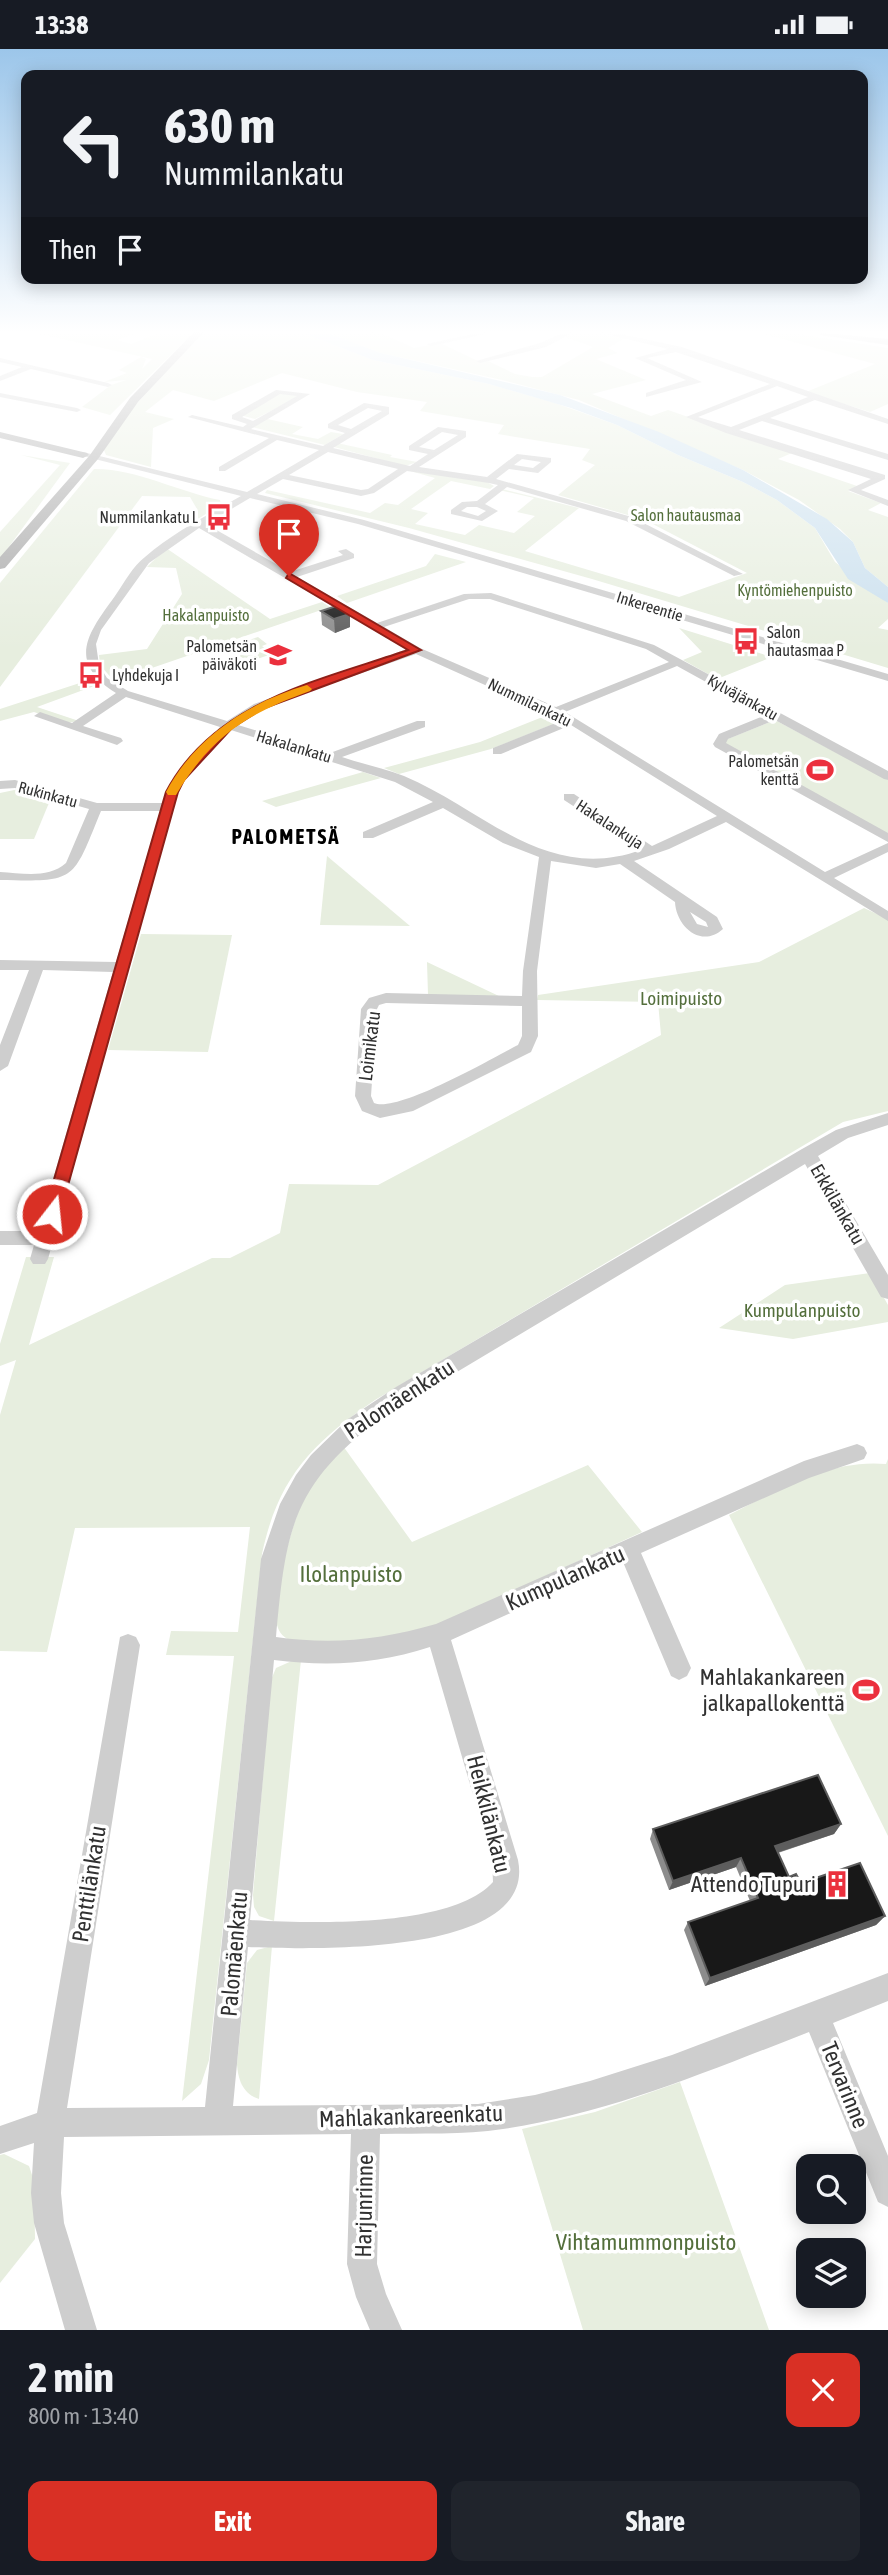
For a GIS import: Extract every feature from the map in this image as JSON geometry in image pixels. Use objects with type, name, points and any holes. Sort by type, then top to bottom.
[{"type":"main road","points":[[13,438],[86,459]]},
{"type":"main road","points":[[54,449],[78,448],[94,438]]},
{"type":"main road","points":[[86,459],[95,438]]},
{"type":"main road","points":[[0,565],[103,438]]},
{"type":"main road","points":[[0,447],[86,459]]},
{"type":"street","points":[[222,469],[274,438]]},
{"type":"street","points":[[289,438],[408,469],[489,480],[629,519],[738,574]]},
{"type":"street","name":"Hakalankatu","points":[[341,438],[150,555],[92,638],[93,665],[103,680],[124,693],[399,779],[545,858],[582,863],[623,860],[651,851],[726,817]]},
{"type":"street","points":[[427,438],[412,448],[435,453]]},
{"type":"street","points":[[282,476],[361,493],[371,491],[458,438]]},
{"type":"street","points":[[754,438],[883,476]]},
{"type":"street","points":[[828,438],[888,457]]},
{"type":"street","name":"Inkereentie","points":[[86,459],[411,537],[888,678]]},
{"type":"street","points":[[489,480],[506,466]]},
{"type":"street","points":[[883,476],[853,490],[888,503]]},
{"type":"street","points":[[479,504],[505,484]]},
{"type":"street","name":"Nummilankatu","points":[[200,524],[416,650],[556,711],[888,917]]},
{"type":"street","points":[[289,576],[351,556]]},
{"type":"street","name":"Kylväjänkatu","points":[[374,627],[468,596],[559,625],[594,628],[650,647],[888,776]]},
{"type":"street","points":[[39,1259],[168,807],[179,779],[228,726],[272,701],[416,650]]},
{"type":"street","points":[[556,711],[678,662]]},
{"type":"street","points":[[75,727],[124,693]]},
{"type":"street","points":[[776,715],[723,737],[719,744],[888,838]]},
{"type":"street","points":[[40,716],[117,741]]},
{"type":"street","points":[[498,751],[571,721]]},
{"type":"street","points":[[331,757],[421,725]]},
{"type":"street","name":"Rukinkatu","points":[[0,785],[15,784],[96,807],[168,807]]},
{"type":"street","name":"Hakalankuja","points":[[569,797],[651,851]]},
{"type":"street","points":[[368,835],[445,802]]},
{"type":"street","name":"Rukinkatu","points":[[0,876],[53,876],[65,872],[72,865],[96,807]]},
{"type":"street","points":[[825,877],[888,847]]},
{"type":"street","name":"Loimikatu","points":[[529,1001],[386,998],[374,1001],[369,1009],[363,1096],[368,1107],[380,1112],[407,1107],[520,1052],[530,1036],[530,971],[545,858]]},
{"type":"street","points":[[623,860],[682,902]]},
{"type":"street","points":[[0,965],[123,967]]},
{"type":"street","points":[[0,1066],[38,965]]},
{"type":"street","name":"Palomäenkatu","points":[[218,2119],[272,1559],[279,1526],[289,1502],[307,1474],[346,1431],[415,1386],[808,1153],[854,1128],[888,1119]]},
{"type":"street","name":"Erkkilänkatu","points":[[808,1153],[888,1292]]},
{"type":"street","points":[[0,1238],[45,1238]]},
{"type":"street","name":"Kumpulankatu","points":[[263,1647],[343,1655],[401,1646],[438,1634],[804,1470],[858,1453]]},
{"type":"street","points":[[629,1550],[679,1668]]},
{"type":"street","name":"Heikkilänkatu","points":[[237,1933],[321,1936],[369,1935],[407,1930],[485,1905],[505,1887],[508,1876],[505,1860],[438,1634]]},
{"type":"street","name":"Penttilänkatu","points":[[50,2123],[128,1645]]},
{"type":"street","name":"Mahlakankareenkatu","points":[[0,2140],[50,2123],[478,2118],[544,2107],[591,2096],[817,2017],[888,1987]]},
{"type":"street","name":"Tervarinne","points":[[817,2017],[888,2192]]},
{"type":"street","name":"Harjunrinne","points":[[366,2120],[362,2265],[371,2297],[386,2330]]},
{"type":"street","points":[[50,2123],[46,2193],[49,2223],[81,2330]]},
{"type":"green space","name":"Kyntömiehenpuisto","points":[[112,438],[152,438],[151,467],[106,455],[104,450]]},
{"type":"green space","points":[[298,438],[336,438],[325,445]]},
{"type":"green space","name":"Kyntömiehenpuisto","points":[[525,438],[644,438],[777,500],[815,528],[835,562],[888,603],[888,619],[878,628],[888,630],[888,668],[592,579],[409,528],[265,493],[267,490],[370,513],[385,503],[398,505],[435,478],[410,471],[485,481],[494,486],[490,489],[451,481],[411,509],[428,513],[415,524],[465,535],[479,525],[514,533],[535,516],[517,512],[534,498],[499,490],[502,489],[579,508],[525,551],[679,597],[747,573],[645,520],[558,495],[595,465],[582,460],[590,449]]},
{"type":"green space","points":[[669,438],[750,438],[792,453],[778,459],[857,486],[848,491],[881,503],[868,510],[888,517],[888,587],[865,568],[853,542],[840,529],[799,500],[743,470]]},
{"type":"green space","points":[[337,443],[417,462],[405,466],[334,447]]},
{"type":"green space","points":[[21,455],[70,463],[0,559],[0,532],[60,465]]},
{"type":"green space","points":[[94,469],[141,476],[220,500],[221,504],[198,519],[192,517],[197,509],[190,497],[142,496],[0,687],[0,583]]},
{"type":"green space","name":"Hakalanpuisto","points":[[166,548],[270,619],[322,602],[330,607],[114,681],[100,665],[99,655],[147,649],[182,594],[176,568],[147,567]]},
{"type":"green space","points":[[435,554],[466,562],[347,603],[337,596],[426,566]]},
{"type":"green space","points":[[679,628],[772,657],[717,679],[683,660],[702,652]]},
{"type":"green space","points":[[258,637],[267,644],[262,646],[272,654],[248,662],[227,647]]},
{"type":"green space","points":[[89,680],[97,685],[37,707],[79,721],[66,723],[34,712],[0,721],[0,709]]},
{"type":"green space","points":[[550,714],[561,721],[491,749],[399,774],[384,768],[480,742]]},
{"type":"green space","points":[[775,720],[888,780],[888,835],[724,743],[725,740]]},
{"type":"green space","points":[[363,772],[381,778],[276,807],[262,801]]},
{"type":"green space","points":[[19,789],[51,798],[34,839],[0,839],[0,793]]},
{"type":"green space","points":[[327,856],[410,926],[320,925]]},
{"type":"green space","name":"Loimipuisto","points":[[864,908],[888,919],[888,1111],[843,1122],[375,1400],[316,1448],[288,1483],[269,1527],[262,1554],[209,2060],[201,2084],[182,2101],[234,1656],[166,1655],[171,1631],[238,1632],[250,1527],[75,1528],[47,1652],[0,1651],[0,1415],[16,1360],[0,1366],[0,1344],[26,1257],[54,1257],[29,1345],[212,1258],[230,1258],[280,1233],[289,1184],[378,1185],[661,1035],[658,1002],[537,1000],[538,995],[759,962]]},
{"type":"green space","points":[[141,934],[232,935],[208,1052],[108,1050]]},
{"type":"green space","points":[[427,962],[501,997],[428,995]]},
{"type":"green space","name":"Kumpulanpuisto","points":[[870,1273],[888,1305],[888,1322],[793,1339],[719,1328],[785,1285]]},
{"type":"green space","name":"Ilolanpuisto","points":[[343,1446],[412,1542],[588,1465],[642,1532],[441,1624],[355,1646],[293,1642],[281,1633],[276,1617],[279,1584],[288,1546],[306,1495]]},
{"type":"green space","points":[[888,1459],[888,1836],[729,1515],[824,1471],[844,1466],[886,1464]]},
{"type":"green space","points":[[294,1660],[301,1660],[274,1921],[259,1916],[254,1907],[253,1895],[271,1680],[276,1668]]},
{"type":"green space","points":[[272,1946],[259,2099],[249,2094],[242,2086],[237,2064],[247,1963],[257,1950]]},
{"type":"green space","name":"Vihtamummonpuisto","points":[[680,2082],[769,2330],[583,2330],[522,2129],[595,2112]]},
{"type":"green space","points":[[4,2154],[29,2166],[34,2181],[35,2239],[0,2283],[0,2155]]},
{"type":"water","points":[[644,438],[673,438],[743,470],[827,519],[853,542],[865,568],[888,587],[888,603],[848,579],[815,528],[777,500],[743,482]]},
{"type":"building","points":[[336,606],[350,614],[334,619],[321,611]]},
{"type":"building","name":"Attendo Tupuri","points":[[818,1775],[841,1824],[775,1846],[789,1877],[796,1874],[801,1883],[860,1863],[885,1916],[710,1978],[688,1922],[758,1898],[741,1858],[673,1881],[653,1829]]},
{"type":"slow traffic","points":[[172,792],[179,779],[228,726],[258,706],[307,689]]},
{"type":"place","name":"Nummilankatu L","points":[[219,517]]},
{"type":"place","name":"Salon hautasmaa P","points":[[746,641]]},
{"type":"place","name":"Palometsän päiväkoti","points":[[278,655]]},
{"type":"place","name":"Lyhdekuja I","points":[[91,675]]},
{"type":"place","name":"Palometsän kenttä","points":[[820,770]]},
{"type":"place","name":"Mahlakankareen jalkapallokenttä","points":[[866,1690]]},
{"type":"place","name":"Attendo Tupuri","points":[[837,1884]]},
{"type":"district","name":"PALOMETSÄ","points":[[286,836]]},
{"type":"route","points":[[52,1214],[172,792],[179,779],[228,726],[258,706],[416,650],[289,576]]},
{"type":"park label","name":"Salon hautausmaa","points":[[686,515]]}]
